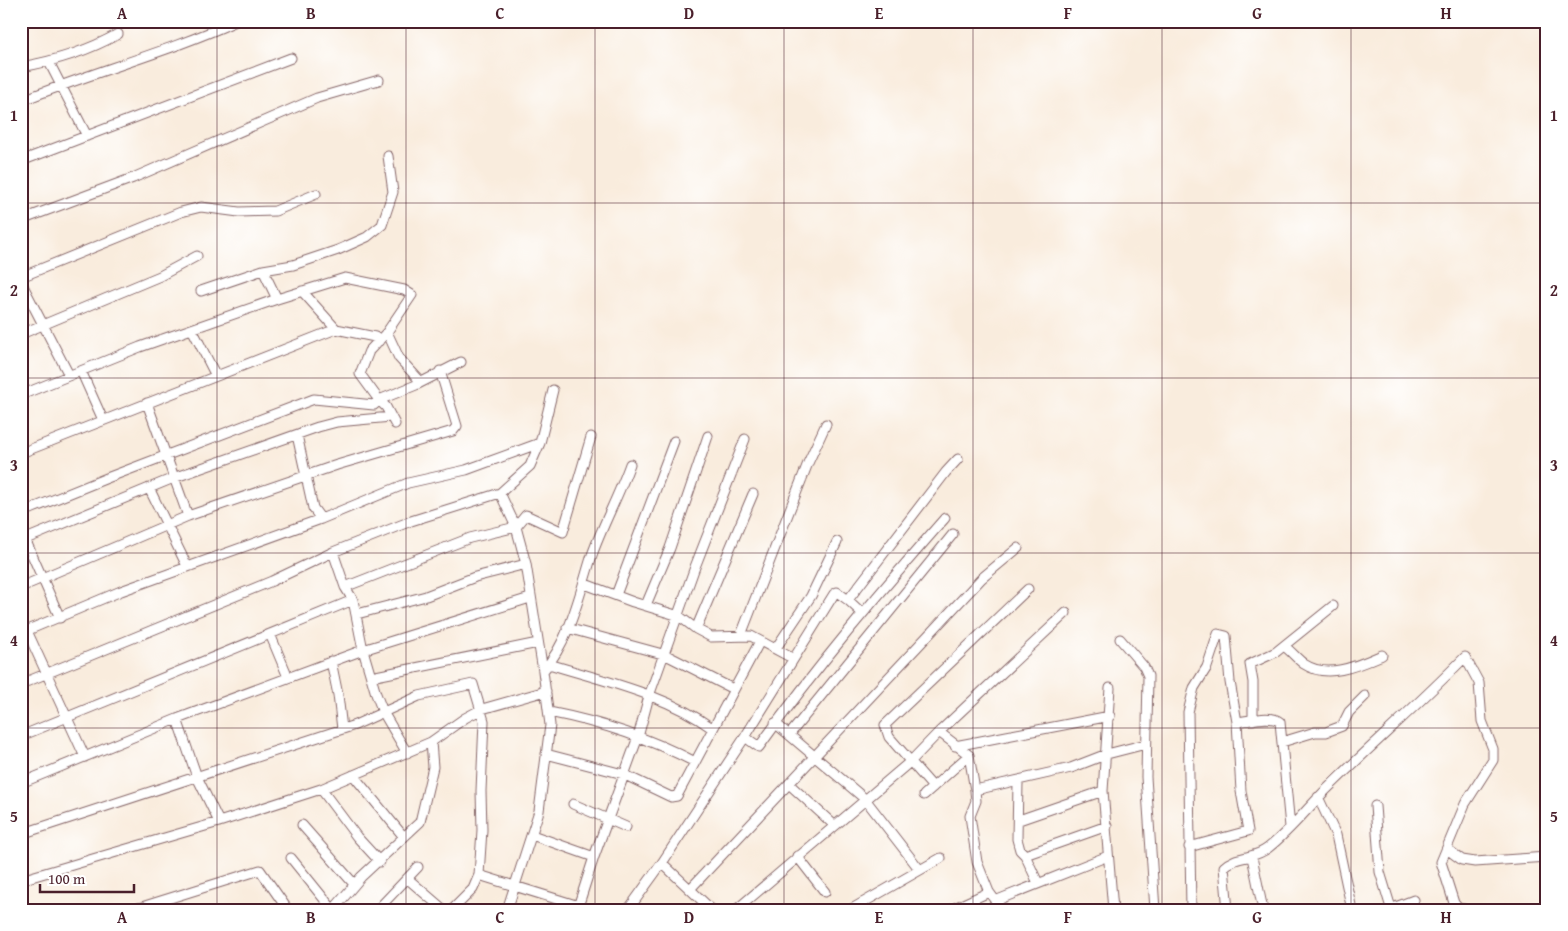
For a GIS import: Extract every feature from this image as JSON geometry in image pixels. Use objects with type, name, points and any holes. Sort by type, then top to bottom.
[{"type":"street","points":[[21,101],[60,85],[178,45],[236,21]]},
{"type":"street","points":[[21,66],[49,62],[104,42],[118,34]]},
{"type":"street","points":[[21,162],[291,58]]},
{"type":"street","points":[[49,62],[87,136]]},
{"type":"street","points":[[21,220],[133,178],[316,98],[379,80]]},
{"type":"street","points":[[201,291],[263,270],[293,265],[338,250],[367,237],[382,225],[393,192],[388,156]]},
{"type":"street","points":[[21,277],[181,212],[201,207],[248,212],[275,210],[316,194]]},
{"type":"street","points":[[21,334],[160,276],[197,256]]},
{"type":"street","points":[[263,270],[277,299]]},
{"type":"street","points":[[21,395],[192,329],[302,290],[345,278],[404,290],[412,295],[387,332],[369,351],[360,374],[393,420],[337,422],[176,477],[23,540]]},
{"type":"street","points":[[21,282],[69,375]]},
{"type":"street","points":[[302,290],[336,329]]},
{"type":"street","points":[[192,329],[216,376]]},
{"type":"street","points":[[21,452],[336,329],[375,337],[379,340]]},
{"type":"street","points":[[387,332],[399,358],[421,382]]},
{"type":"street","points":[[21,514],[314,399],[374,405],[379,400],[461,362]]},
{"type":"street","points":[[81,371],[104,420]]},
{"type":"street","points":[[21,587],[188,516],[305,476],[453,431],[457,426],[440,371]]},
{"type":"street","points":[[21,684],[272,581],[333,552],[411,521],[500,493],[530,466],[540,443],[553,390]]},
{"type":"street","points":[[147,403],[176,477],[188,516]]},
{"type":"street","points":[[741,635],[808,463],[826,424]]},
{"type":"street","points":[[297,435],[313,508],[321,519]]},
{"type":"street","points":[[646,605],[670,548],[708,436]]},
{"type":"street","points":[[345,587],[470,538],[516,527],[526,516],[563,532],[591,437]]},
{"type":"street","points":[[479,875],[513,888],[578,908],[695,567],[745,439]]},
{"type":"street","points":[[616,595],[674,441]]},
{"type":"street","points":[[85,757],[24,632],[187,566],[321,519],[408,483],[466,470],[540,443]]},
{"type":"street","points":[[848,600],[958,459]]},
{"type":"street","points":[[546,667],[567,628],[585,584],[592,556],[630,464]]},
{"type":"street","points":[[149,488],[187,566]]},
{"type":"street","points":[[500,493],[516,527],[526,564],[538,643],[546,667],[546,691],[549,712],[539,811],[507,910]]},
{"type":"street","points":[[696,629],[753,494]]},
{"type":"street","points":[[745,737],[759,747],[775,723],[862,613],[944,518]]},
{"type":"street","points":[[21,530],[23,540],[60,618]]},
{"type":"street","points":[[790,734],[953,534]]},
{"type":"street","points":[[776,648],[811,596],[837,542]]},
{"type":"street","points":[[691,888],[982,578],[1018,548]]},
{"type":"street","points":[[333,552],[345,587],[353,600],[363,650],[383,712],[407,753]]},
{"type":"street","points":[[357,614],[426,596],[475,577],[526,564]]},
{"type":"street","points":[[585,584],[679,616],[696,629],[711,637],[741,635],[760,640],[792,658]]},
{"type":"street","points":[[933,787],[889,737],[885,725],[1028,589]]},
{"type":"street","points":[[628,910],[662,863],[745,737],[792,658],[834,594],[837,592],[862,613]]},
{"type":"street","points":[[21,783],[331,661],[530,598]]},
{"type":"street","points":[[21,736],[353,600]]},
{"type":"street","points":[[1253,720],[1253,682],[1250,664],[1276,652],[1333,606]]},
{"type":"street","points":[[736,910],[864,799],[911,761],[939,732],[1066,614]]},
{"type":"street","points":[[567,628],[666,655],[733,689]]},
{"type":"street","points":[[270,634],[288,677]]},
{"type":"street","points":[[1189,846],[1248,831],[1241,791],[1237,722],[1230,682],[1226,636],[1218,634],[1206,667],[1194,688],[1188,712],[1189,846],[1191,910]]},
{"type":"street","points":[[1120,639],[1144,667],[1148,676],[1146,744],[1148,827],[1155,910]]},
{"type":"street","points":[[546,754],[623,774],[671,797],[677,796],[760,640]]},
{"type":"street","points":[[371,677],[538,643]]},
{"type":"street","points":[[1284,646],[1305,665],[1322,670],[1343,670],[1382,655]]},
{"type":"street","points":[[1228,910],[1224,868],[1232,860],[1252,857],[1267,848],[1400,718],[1426,697],[1465,657],[1479,683],[1482,721],[1493,750],[1492,760],[1466,804],[1441,862],[1448,886],[1458,908],[1468,910]]},
{"type":"street","points":[[331,661],[342,729]]},
{"type":"street","points":[[546,667],[650,696],[691,713],[712,728]]},
{"type":"street","points":[[21,834],[342,729],[419,696],[470,683],[475,685],[482,709],[484,741],[479,875],[473,889],[452,910]]},
{"type":"street","points":[[1110,688],[1110,716],[1103,791],[1113,910]]},
{"type":"street","points":[[21,880],[219,822],[321,789],[431,742],[465,718],[482,709],[546,691]]},
{"type":"street","points":[[1282,742],[1315,732],[1326,732],[1342,726],[1349,712],[1365,696]]},
{"type":"street","points":[[549,712],[592,720],[663,745],[695,762]]},
{"type":"street","points":[[955,746],[1110,716]]},
{"type":"street","points":[[1237,722],[1276,718],[1280,722],[1290,827]]},
{"type":"street","points":[[177,720],[197,777],[219,822]]},
{"type":"street","points":[[775,723],[864,799],[920,870]]},
{"type":"street","points":[[939,732],[969,755],[976,801],[970,816],[977,862],[989,892],[1002,910]]},
{"type":"street","points":[[291,858],[333,910],[354,884],[380,862],[420,822],[433,768],[431,742]]},
{"type":"street","points":[[975,790],[1018,782],[1071,768],[1107,754],[1146,744]]},
{"type":"street","points":[[924,795],[969,755]]},
{"type":"street","points":[[353,775],[404,837]]},
{"type":"street","points":[[1018,782],[1019,820],[1017,838],[1020,850],[1025,856],[1038,883]]},
{"type":"street","points":[[789,784],[834,825]]},
{"type":"street","points":[[321,789],[357,837],[380,862]]},
{"type":"street","points":[[1019,820],[1103,791]]},
{"type":"street","points":[[1318,797],[1336,835],[1352,910]]},
{"type":"street","points":[[573,804],[626,827]]},
{"type":"street","points":[[1375,806],[1380,872],[1390,909],[1414,900]]},
{"type":"street","points":[[302,825],[354,884]]},
{"type":"street","points":[[1025,856],[1107,826]]},
{"type":"street","points":[[532,836],[594,857]]},
{"type":"street","points":[[1446,849],[1462,860],[1475,862],[1547,857]]},
{"type":"street","points":[[798,856],[825,892]]},
{"type":"street","points":[[995,901],[1108,856]]},
{"type":"street","points":[[1252,857],[1263,910]]},
{"type":"street","points":[[850,910],[941,858]]},
{"type":"street","points":[[662,863],[691,888],[712,910]]},
{"type":"street","points":[[377,910],[418,867]]},
{"type":"street","points":[[132,910],[260,870],[288,910]]},
{"type":"street","points":[[408,879],[444,910]]},
{"type":"street","points":[[950,910],[989,892]]}]
